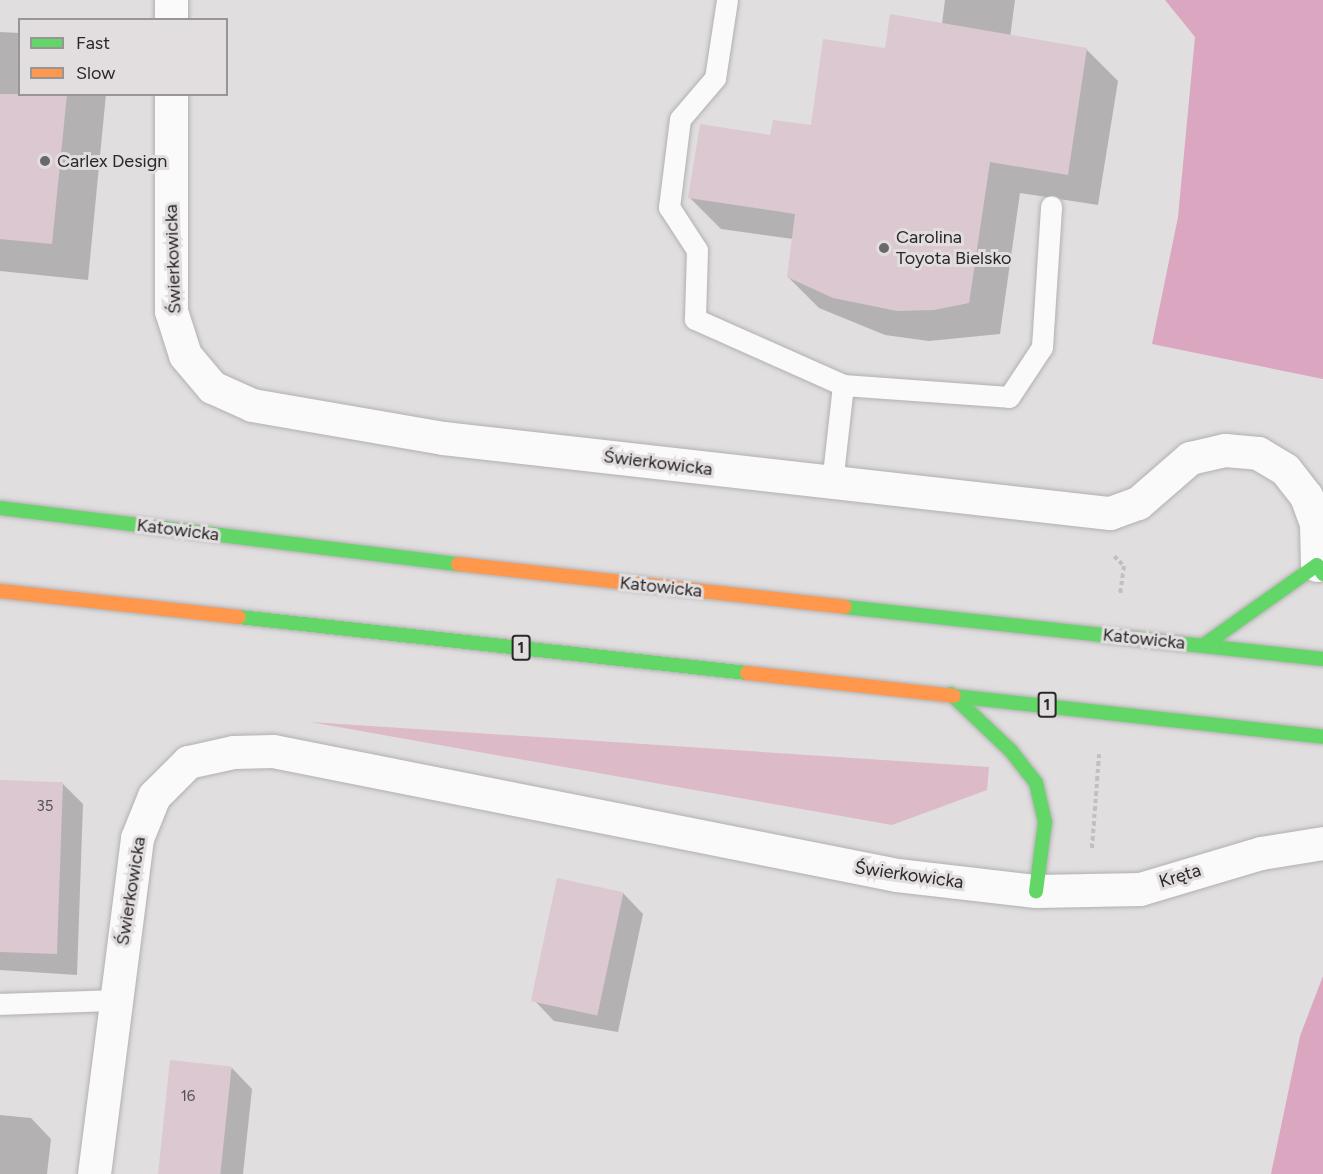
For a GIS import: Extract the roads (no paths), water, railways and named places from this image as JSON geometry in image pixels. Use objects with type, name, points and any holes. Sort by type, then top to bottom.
[{"type":"main road","name":"Katowicka","points":[[0,508],[446,563],[1323,659]]},
{"type":"main road","points":[[1204,645],[1320,570]]},
{"type":"main road","name":"1","points":[[0,591],[951,694],[1323,737]]},
{"type":"main road","points":[[951,694],[1011,751],[1036,783],[1045,822],[1036,891]]},
{"type":"street","points":[[171,0],[171,18]]},
{"type":"street","name":"Świerkowicka","points":[[171,96],[171,311],[185,355],[212,387],[252,405],[443,438],[1110,513],[1138,503],[1190,458],[1225,450],[1258,453],[1285,468],[1306,496],[1316,524],[1320,570]]},
{"type":"street","name":"Świerkowicka","points":[[94,1174],[137,838],[154,796],[188,762],[233,752],[273,751],[897,875],[1036,891]]},
{"type":"street","name":"Kręta","points":[[1036,891],[1140,889],[1261,853],[1323,843]]},
{"type":"lane","points":[[727,0],[715,78],[680,119],[669,207],[697,250],[695,319],[843,385],[1009,397],[1042,347],[1051,206]]},
{"type":"lane","points":[[832,483],[843,385]]},
{"type":"lane","points":[[0,1004],[115,999]]},
{"type":"place","name":"Carlex Design","points":[[45,161]]},
{"type":"place","name":"Carolina Toyota Bielsko","points":[[884,248]]}]
